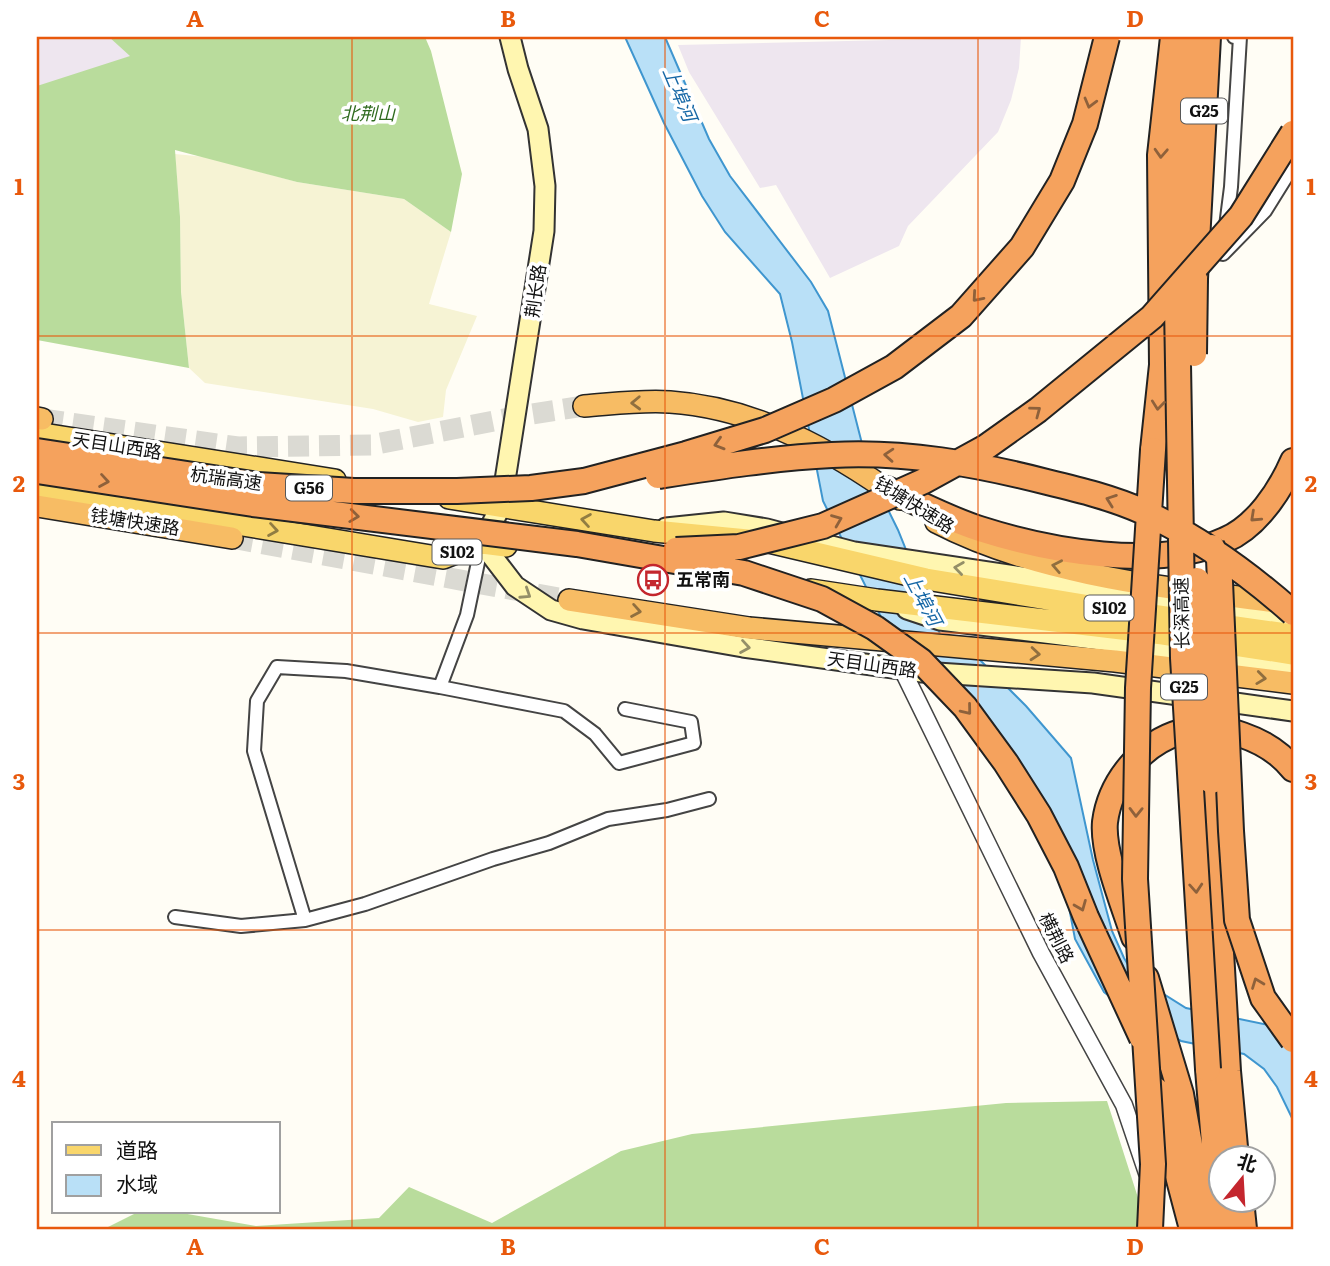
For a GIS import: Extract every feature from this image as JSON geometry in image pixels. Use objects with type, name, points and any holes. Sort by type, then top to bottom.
[{"type":"highway","points":[[584,481],[752,434],[834,400],[894,367],[961,316],[1022,247],[1062,181],[1085,124],[1107,37]]},
{"type":"highway","points":[[1150,1229],[1153,1164],[1135,879],[1138,702],[1153,450],[1162,365],[1160,155],[1173,37]]},
{"type":"highway","name":"长深高速","points":[[1188,37],[1190,185],[1195,279],[1192,514],[1215,835],[1221,1229]]},
{"type":"highway","name":"长深高速","points":[[1208,37],[1177,305],[1183,658],[1218,1070],[1234,1144]]},
{"type":"highway","points":[[577,544],[678,550],[739,547],[782,538],[857,512],[924,481],[986,447],[1038,410],[1152,317],[1241,216],[1293,132]]},
{"type":"highway","name":"钱塘快速路","points":[[584,407],[669,402],[702,406],[750,418],[798,435],[862,472],[925,517],[967,539],[1032,561],[1120,578],[1293,604]]},
{"type":"highway","name":"杭瑞高速","points":[[37,451],[258,485],[354,491],[531,488],[584,481]]},
{"type":"highway","points":[[584,481],[620,481],[761,461],[834,455],[881,454],[941,459],[989,467],[1087,492],[1142,512],[1182,532],[1235,566],[1293,615]]},
{"type":"highway","points":[[887,489],[979,529],[1103,556],[1149,556],[1192,551],[1227,540],[1258,516],[1288,474],[1293,461]]},
{"type":"highway","name":"杭瑞高速","points":[[37,471],[253,504],[577,544]]},
{"type":"highway","name":"钱塘快速路","points":[[37,506],[232,538]]},
{"type":"highway","points":[[1192,514],[1219,559],[1237,920],[1263,998],[1293,1040]]},
{"type":"highway","points":[[577,544],[744,573],[821,599],[875,628],[921,661],[965,707],[1040,815],[1142,1038],[1192,1229]]},
{"type":"highway","points":[[569,600],[749,628],[1115,661],[1293,683]]},
{"type":"highway","points":[[1205,1229],[1181,1094],[1105,838],[1105,820],[1114,793],[1134,760],[1153,745],[1181,732],[1209,730],[1236,733],[1259,741],[1287,761],[1293,769]]},
{"type":"main road","name":"荆长路","points":[[482,543],[501,506],[544,231],[545,186],[538,130],[510,37]]},
{"type":"main road","name":"天目山西路","points":[[39,423],[501,506],[654,531],[769,542],[1293,635]]},
{"type":"main road","name":"S102","points":[[37,491],[443,558],[482,543],[613,559],[877,600],[936,613],[1163,634],[1293,654]]},
{"type":"main road","name":"天目山西路","points":[[482,543],[515,586],[551,610],[583,619],[743,647],[922,672],[1093,683],[1293,711]]},
{"type":"main road","name":"天目山西路","points":[[923,571],[1293,615]]},
{"type":"main road","points":[[936,613],[1293,664]]},
{"type":"street","points":[[1234,37],[1240,37],[1231,187],[1223,254],[1265,211],[1293,166]]},
{"type":"street","points":[[440,687],[467,615],[482,543]]},
{"type":"street","points":[[305,920],[254,751],[257,701],[277,667],[346,671],[564,711],[595,734],[619,763],[694,743],[691,722],[625,709]]},
{"type":"street","name":"横荆路","points":[[902,669],[1041,953],[1124,1105],[1162,1229]]},
{"type":"street","points":[[175,917],[241,926],[305,920],[365,904],[549,842],[608,819],[667,810],[709,799]]},
{"type":"shaded area","points":[[37,37],[109,37],[131,56],[37,88]]},
{"type":"shaded area","points":[[1021,37],[1019,68],[1011,100],[998,132],[908,226],[899,246],[830,278],[776,185],[760,188],[689,72],[678,45]]},
{"type":"shaded area","points":[[175,154],[206,157],[297,182],[404,199],[451,232],[429,304],[477,316],[446,390],[443,417],[418,422],[373,409],[205,383],[189,368],[181,292],[180,217]]},
{"type":"green space","name":"北荆山","points":[[109,37],[425,37],[431,51],[462,174],[451,232],[404,199],[297,182],[175,150],[180,217],[181,292],[189,368],[37,340],[37,86],[130,56]]},
{"type":"green space","points":[[1107,1101],[1148,1229],[104,1229],[134,1214],[187,1214],[256,1226],[379,1218],[409,1187],[492,1223],[621,1151],[692,1134],[1006,1103]]},
{"type":"water","name":"上埠河","points":[[625,37],[665,37],[709,139],[730,176],[811,282],[828,311],[869,471],[898,530],[940,634],[975,655],[1026,706],[1071,758],[1093,860],[1112,931],[1135,976],[1186,1008],[1293,1030],[1293,1120],[1277,1087],[1264,1069],[1244,1054],[1181,1041],[1136,1017],[1104,992],[1075,939],[1064,881],[982,735],[884,623],[823,501],[780,294],[725,232],[702,196],[664,123]]},
{"type":"tunnel","points":[[42,419],[238,447],[371,445],[584,406]]},
{"type":"tunnel","points":[[232,538],[569,600]]},
{"type":"place","name":"五常南","points":[[653,580]]}]
